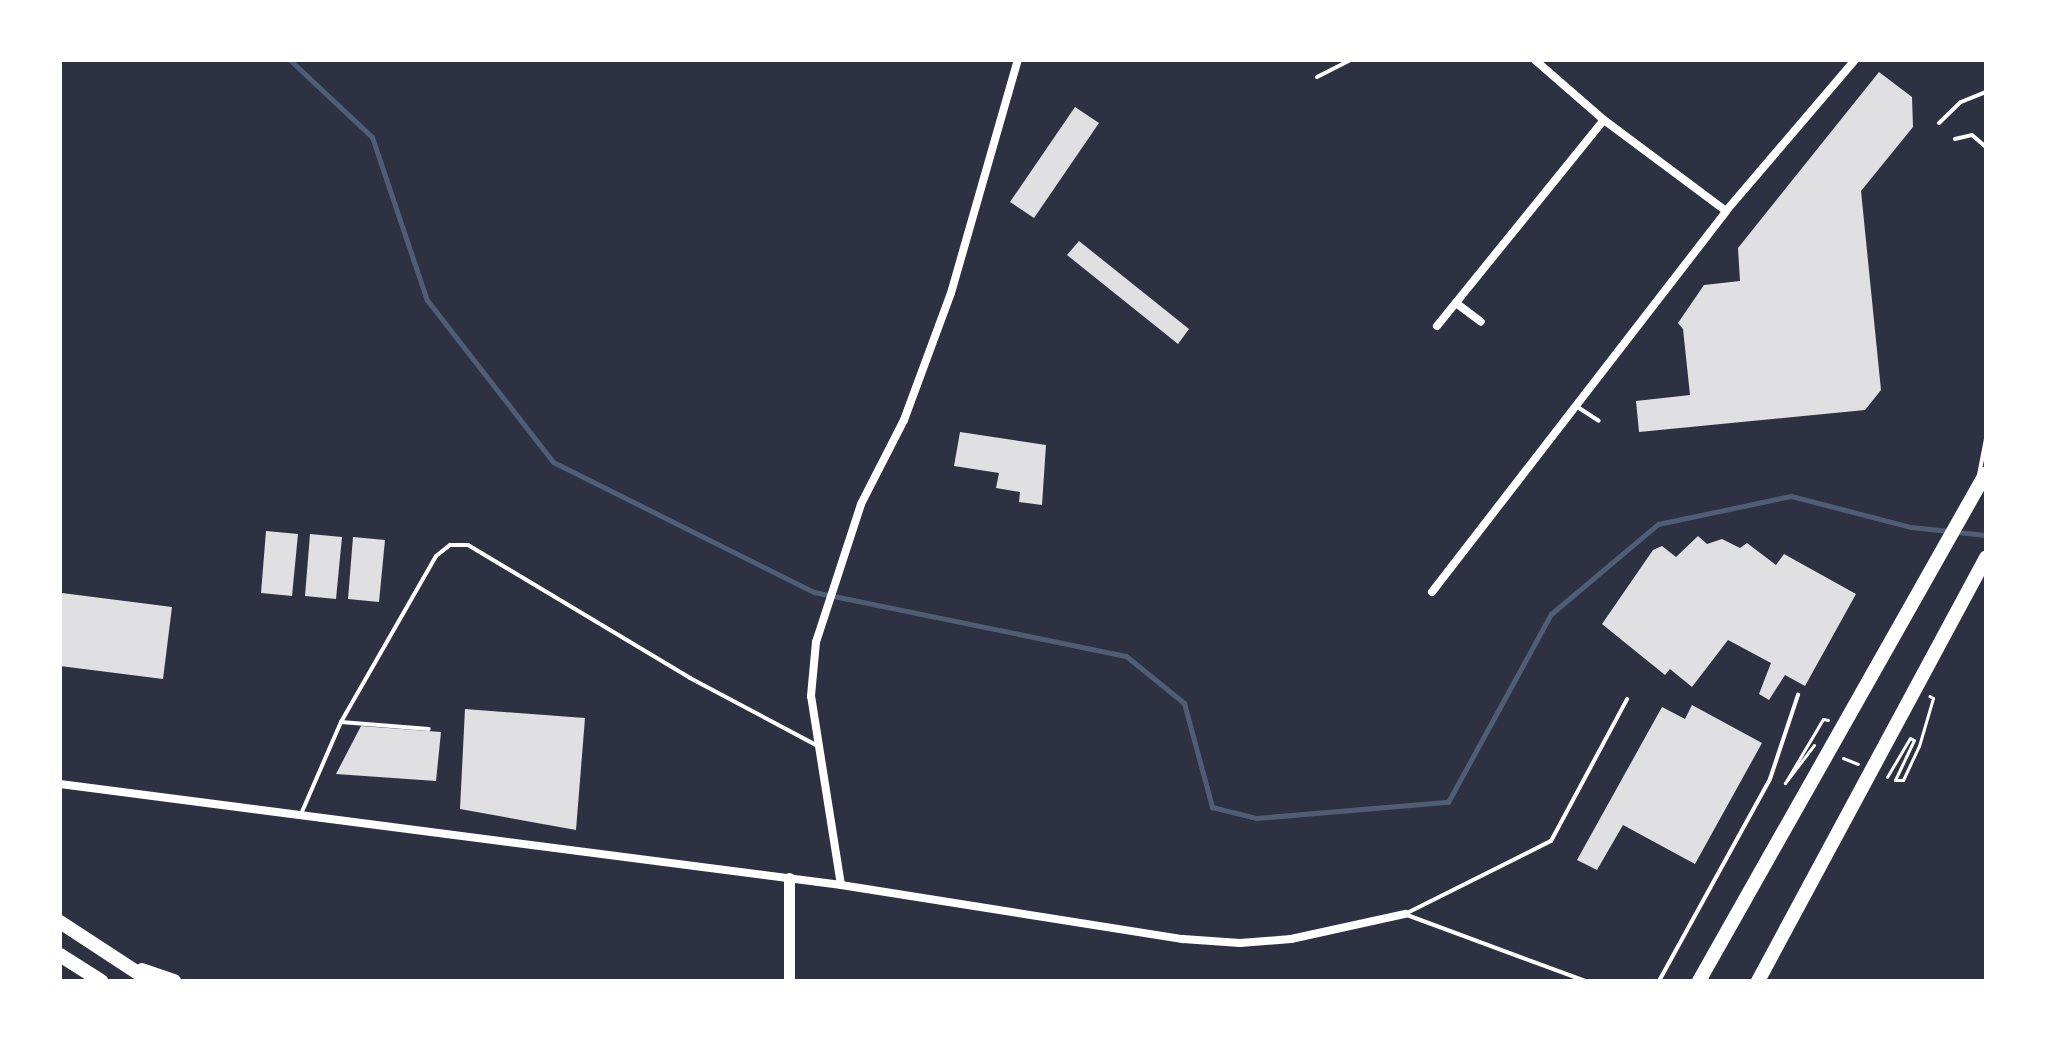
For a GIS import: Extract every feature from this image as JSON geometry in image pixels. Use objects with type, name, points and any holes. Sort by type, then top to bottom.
[{"type":"main road","points":[[1699,981],[1986,473]]},
{"type":"main road","points":[[1758,981],[1985,558]]},
{"type":"main road","points":[[60,922],[150,981]]},
{"type":"main road","points":[[60,955],[101,981]]},
{"type":"main road","points":[[119,962],[174,981]]},
{"type":"street","points":[[841,885],[811,696],[816,642],[861,504],[904,420],[951,293],[1018,60]]},
{"type":"street","points":[[1535,60],[1604,120],[1726,211]]},
{"type":"street","points":[[1432,592],[1726,211],[1854,60]]},
{"type":"street","points":[[1437,326],[1604,120]]},
{"type":"street","points":[[1456,303],[1481,322]]},
{"type":"street","points":[[60,784],[841,885],[1167,937],[1240,943],[1291,939],[1405,914]]},
{"type":"street","points":[[789,878],[789,981]]},
{"type":"lane","points":[[1317,77],[1350,60]]},
{"type":"lane","points":[[1939,123],[1961,102],[1986,92]]},
{"type":"lane","points":[[1955,139],[1972,135],[1986,147]]},
{"type":"lane","points":[[1576,406],[1599,421]]},
{"type":"lane","points":[[1973,497],[1986,439]]},
{"type":"lane","points":[[301,814],[341,722],[436,556],[450,545],[468,545],[690,678],[819,746]]},
{"type":"lane","points":[[1659,981],[1770,779],[1798,695]]},
{"type":"lane","points":[[1405,914],[1551,841],[1627,699]]},
{"type":"lane","points":[[341,722],[429,729]]},
{"type":"lane","points":[[1405,914],[1585,981]]},
{"type":"path","points":[[1877,772],[1890,778],[1910,738],[1914,740],[1895,780],[1903,780],[1933,698],[1915,688]]},
{"type":"path","points":[[1825,750],[1812,744],[1785,783],[1826,720]]},
{"type":"path","points":[[1838,755],[1864,767]]},
{"type":"building","points":[[1879,72],[1912,97],[1913,127],[1861,191],[1881,390],[1865,410],[1639,432],[1636,401],[1690,395],[1683,329],[1678,323],[1704,285],[1740,281],[1738,248]]},
{"type":"building","points":[[1075,107],[1099,123],[1034,218],[1010,202]]},
{"type":"building","points":[[1079,241],[1189,329],[1178,344],[1067,255]]},
{"type":"building","points":[[960,432],[1046,445],[1042,505],[1019,502],[1020,492],[996,488],[999,473],[954,466]]},
{"type":"building","points":[[266,531],[298,534],[292,596],[261,593]]},
{"type":"building","points":[[310,534],[342,537],[336,599],[305,596]]},
{"type":"building","points":[[1698,536],[1707,544],[1722,539],[1740,548],[1747,543],[1776,565],[1784,554],[1856,594],[1805,686],[1785,675],[1769,700],[1759,694],[1771,663],[1728,640],[1692,687],[1670,669],[1665,675],[1602,624],[1653,550],[1662,546],[1676,557]]},
{"type":"building","points":[[353,537],[385,540],[379,602],[348,599]]},
{"type":"building","points":[[62,593],[172,607],[163,679],[60,666]]},
{"type":"building","points":[[1692,705],[1762,743],[1695,864],[1623,825],[1597,870],[1577,860],[1662,707],[1685,719]]},
{"type":"building","points":[[465,709],[585,718],[576,830],[460,809]]},
{"type":"building","points":[[361,726],[441,732],[436,781],[336,774]]},
{"type":"waterway","points":[[290,60],[372,137],[427,300],[553,462],[814,592],[1126,656],[1184,703],[1212,807],[1256,818],[1448,802],[1551,614],[1658,524],[1791,496],[1911,527],[1986,535]]}]
